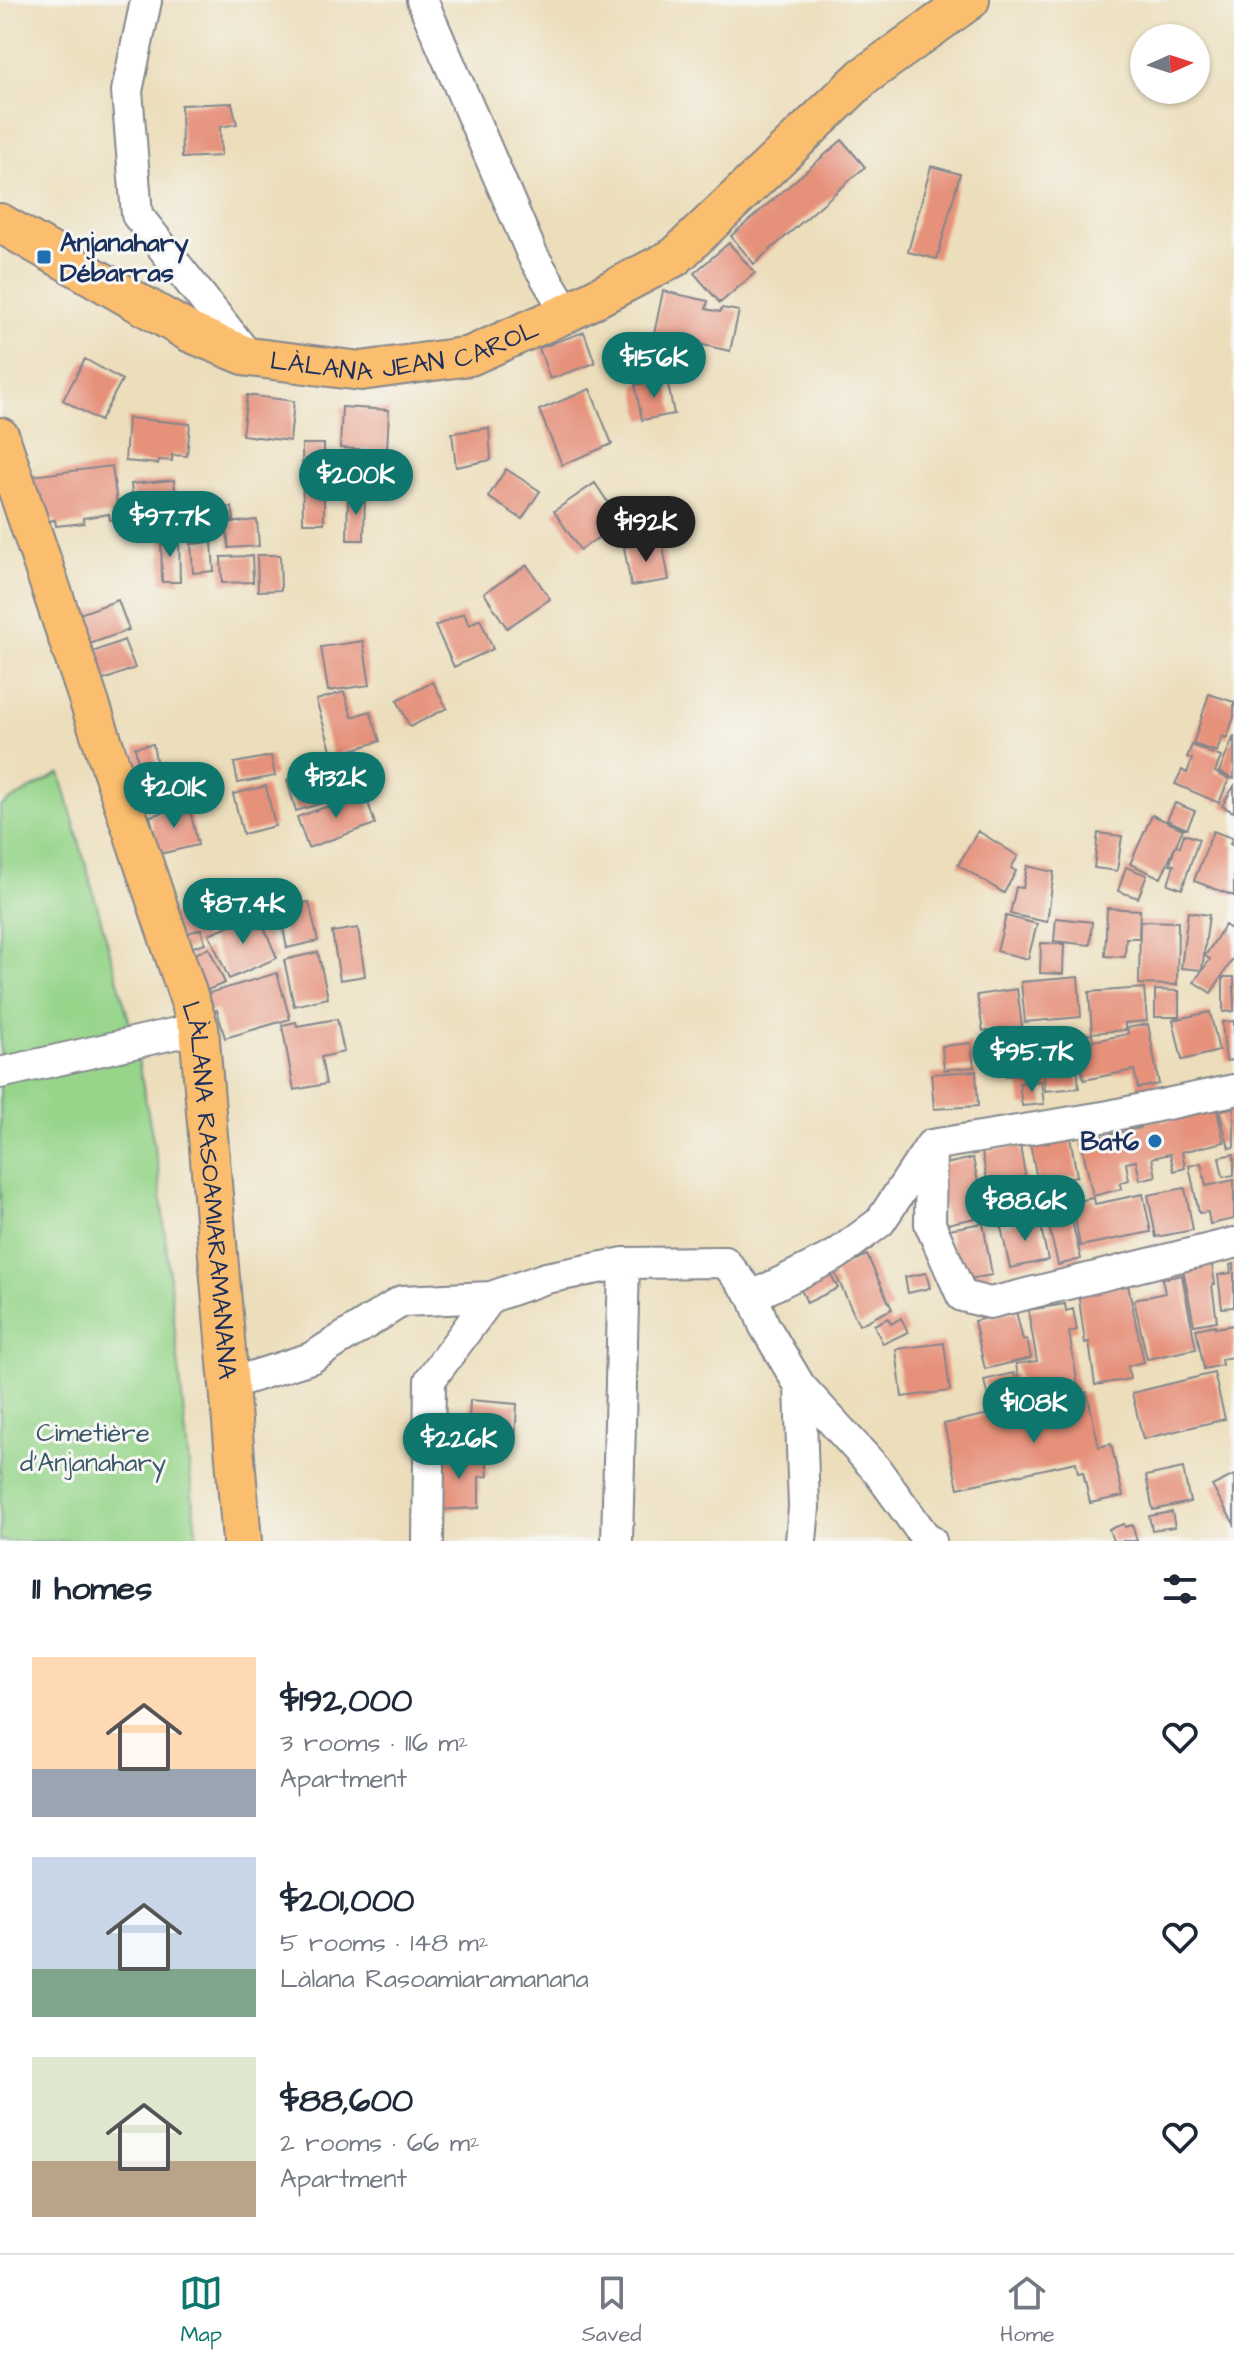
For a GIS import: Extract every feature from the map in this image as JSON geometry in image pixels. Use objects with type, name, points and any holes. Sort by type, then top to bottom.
[{"type":"main road","name":"LÀLANA JEAN CAROL","points":[[0,223],[191,333],[249,357],[361,371],[470,356],[567,313],[675,257],[863,77],[970,0]]},
{"type":"main road","name":"LÀLANA RASOAMIARAMANANA","points":[[0,437],[199,1028],[242,1541]]},
{"type":"street","points":[[422,0],[533,256],[567,313]]},
{"type":"street","points":[[146,1],[127,91],[137,215],[249,357]]},
{"type":"street","points":[[0,1073],[199,1028]]},
{"type":"street","points":[[753,1296],[836,1255],[880,1222],[931,1145],[1109,1116],[1234,1090]]},
{"type":"street","points":[[931,1145],[930,1224],[962,1296],[990,1303],[1234,1243]]},
{"type":"street","points":[[229,1384],[311,1358],[402,1301],[491,1297],[546,1278],[624,1263],[725,1262],[753,1296],[764,1325],[800,1386],[876,1469],[931,1541]]},
{"type":"street","points":[[617,1541],[624,1263]]},
{"type":"street","points":[[428,1541],[430,1380],[491,1297]]},
{"type":"street","points":[[800,1386],[804,1508],[801,1541]]},
{"type":"green space","name":"Cimetière d'Anjanahary","points":[[60,773],[134,1038],[158,1167],[197,1541],[0,1541],[0,806]]},
{"type":"building","points":[[232,103],[237,124],[220,127],[221,156],[182,158],[181,105]]},
{"type":"building","points":[[842,140],[865,167],[754,264],[731,236]]},
{"type":"building","points":[[931,166],[960,174],[937,259],[908,252]]},
{"type":"building","points":[[729,243],[755,273],[720,303],[694,273]]},
{"type":"building","points":[[663,291],[708,301],[706,309],[739,311],[730,351],[654,334]]},
{"type":"building","points":[[584,332],[595,363],[550,379],[539,348]]},
{"type":"building","points":[[85,359],[122,380],[100,421],[63,400]]},
{"type":"building","points":[[667,379],[674,414],[642,420],[635,385]]},
{"type":"building","points":[[590,389],[612,444],[562,465],[539,410]]},
{"type":"building","points":[[247,395],[294,401],[290,441],[242,435]]},
{"type":"building","points":[[342,407],[389,410],[387,451],[340,448]]},
{"type":"building","points":[[128,418],[190,424],[187,456],[172,455],[172,461],[159,460],[158,464],[125,461]]},
{"type":"building","points":[[489,428],[491,460],[456,467],[452,433]]},
{"type":"building","points":[[302,444],[324,444],[324,523],[303,523]]},
{"type":"building","points":[[112,466],[119,519],[110,520],[109,514],[83,518],[84,523],[56,526],[55,520],[37,523],[31,476]]},
{"type":"building","points":[[506,469],[540,491],[522,519],[488,497]]},
{"type":"building","points":[[174,480],[178,519],[135,524],[131,484]]},
{"type":"building","points":[[595,483],[621,522],[580,550],[554,511]]},
{"type":"building","points":[[348,494],[365,494],[364,540],[347,540]]},
{"type":"building","points":[[232,507],[234,520],[223,521],[225,534],[196,538],[193,513]]},
{"type":"building","points":[[257,520],[259,546],[229,548],[226,523]]},
{"type":"building","points":[[161,536],[179,536],[180,582],[162,582]]},
{"type":"building","points":[[662,541],[669,580],[631,586],[624,547]]},
{"type":"building","points":[[212,542],[214,571],[193,573],[191,544]]},
{"type":"building","points":[[257,555],[280,555],[281,590],[258,591]]},
{"type":"building","points":[[252,556],[253,582],[222,583],[221,557]]},
{"type":"building","points":[[527,565],[550,599],[507,628],[484,593]]},
{"type":"building","points":[[118,600],[129,630],[84,646],[74,616]]},
{"type":"building","points":[[464,613],[469,625],[480,619],[493,649],[454,667],[435,626]]},
{"type":"building","points":[[124,640],[135,668],[96,683],[85,655]]},
{"type":"building","points":[[363,641],[370,685],[328,691],[321,647]]},
{"type":"building","points":[[433,682],[447,708],[410,727],[397,700]]},
{"type":"building","points":[[344,692],[352,717],[370,711],[380,741],[333,756],[316,700]]},
{"type":"building","points":[[1209,694],[1234,702],[1234,717],[1227,738],[1222,736],[1217,752],[1193,744]]},
{"type":"building","points":[[1234,736],[1234,779],[1219,772]]},
{"type":"building","points":[[153,744],[159,777],[141,780],[135,747]]},
{"type":"building","points":[[1192,745],[1221,757],[1215,772],[1229,779],[1219,803],[1175,784],[1182,770],[1187,773],[1192,759],[1187,757]]},
{"type":"building","points":[[271,756],[275,776],[238,783],[234,763]]},
{"type":"building","points":[[336,764],[345,796],[296,811],[287,780]]},
{"type":"building","points":[[266,786],[275,826],[243,834],[233,794]]},
{"type":"building","points":[[1234,786],[1234,810],[1233,812],[1222,806]]},
{"type":"building","points":[[365,793],[375,824],[308,848],[297,817]]},
{"type":"building","points":[[1175,803],[1195,811],[1187,829],[1167,820]]},
{"type":"building","points":[[189,806],[198,845],[160,854],[150,816]]},
{"type":"building","points":[[1152,815],[1183,829],[1161,878],[1130,864]]},
{"type":"building","points":[[978,831],[1018,856],[1011,868],[1016,871],[1004,893],[958,865]]},
{"type":"building","points":[[1213,831],[1232,838],[1234,896],[1194,881]]},
{"type":"building","points":[[1098,833],[1122,836],[1117,871],[1094,868]]},
{"type":"building","points":[[1184,834],[1199,839],[1182,889],[1168,884],[1176,845],[1180,847]]},
{"type":"building","points":[[1027,866],[1054,872],[1047,922],[1010,914],[1016,887],[1023,888]]},
{"type":"building","points":[[1126,867],[1147,875],[1138,898],[1118,891]]},
{"type":"building","points":[[309,902],[318,941],[287,948],[279,908]]},
{"type":"building","points":[[1107,908],[1140,910],[1139,938],[1126,938],[1125,957],[1105,956]]},
{"type":"building","points":[[180,911],[188,933],[201,929],[205,943],[179,952],[167,916]]},
{"type":"building","points":[[1188,912],[1209,915],[1202,970],[1181,968]]},
{"type":"building","points":[[258,913],[277,958],[229,979],[209,934]]},
{"type":"building","points":[[1006,916],[1037,924],[1028,959],[997,951]]},
{"type":"building","points":[[1056,918],[1092,922],[1090,945],[1054,941]]},
{"type":"building","points":[[1140,921],[1178,922],[1177,985],[1139,984]]},
{"type":"building","points":[[1225,925],[1234,931],[1234,957],[1211,993],[1194,982],[1210,959],[1205,956]]},
{"type":"building","points":[[358,928],[365,976],[340,980],[332,932]]},
{"type":"building","points":[[1041,943],[1064,944],[1063,974],[1040,973]]},
{"type":"building","points":[[209,948],[225,983],[200,993],[185,958]]},
{"type":"building","points":[[318,952],[328,998],[294,1006],[284,960]]},
{"type":"building","points":[[277,973],[290,1019],[225,1038],[217,1010],[204,1014],[199,996]]},
{"type":"building","points":[[1078,977],[1081,1017],[1025,1022],[1021,982]]},
{"type":"building","points":[[1223,977],[1234,977],[1234,1011],[1223,1012]]},
{"type":"building","points":[[1144,988],[1147,1021],[1125,1023],[1125,1030],[1092,1033],[1089,992]]},
{"type":"building","points":[[1017,989],[1023,1033],[990,1038],[988,1030],[983,1031],[977,995]]},
{"type":"building","points":[[1155,990],[1179,991],[1179,1017],[1155,1017]]},
{"type":"building","points":[[1210,1012],[1219,1051],[1182,1060],[1173,1020]]},
{"type":"building","points":[[337,1019],[344,1052],[321,1057],[326,1084],[294,1090],[282,1025],[296,1022],[297,1026]]},
{"type":"building","points":[[1234,1021],[1234,1060],[1226,1061],[1222,1022]]},
{"type":"building","points":[[1148,1024],[1159,1084],[1138,1088],[1134,1070],[1084,1080],[1075,1037],[1092,1034],[1093,1041],[1128,1034],[1127,1028]]},
{"type":"building","points":[[1074,1031],[1079,1088],[1045,1091],[1040,1034]]},
{"type":"building","points":[[1038,1038],[1039,1075],[1006,1076],[1005,1039]]},
{"type":"building","points":[[971,1043],[974,1067],[944,1070],[942,1046]]},
{"type":"building","points":[[976,1071],[978,1106],[934,1109],[931,1074]]},
{"type":"building","points":[[1041,1081],[1044,1104],[1022,1106],[1019,1083]]},
{"type":"building","points":[[1216,1105],[1224,1142],[1182,1152],[1185,1168],[1174,1171],[1170,1154],[1152,1158],[1156,1176],[1140,1180],[1136,1161],[1126,1163],[1129,1180],[1120,1183],[1121,1189],[1093,1196],[1081,1141],[1140,1128],[1139,1123],[1161,1118],[1161,1121],[1174,1119],[1173,1115]]},
{"type":"building","points":[[1234,1107],[1234,1147],[1229,1148],[1219,1111]]},
{"type":"building","points":[[1070,1136],[1077,1176],[1038,1184],[1030,1144]]},
{"type":"building","points":[[1020,1145],[1027,1186],[989,1193],[982,1152]]},
{"type":"building","points":[[1234,1154],[1234,1175],[1223,1177],[1219,1157]]},
{"type":"building","points":[[973,1158],[985,1216],[947,1224],[935,1173],[941,1165]]},
{"type":"building","points":[[1201,1163],[1206,1186],[1234,1180],[1234,1219],[1210,1224],[1208,1212],[1199,1213],[1189,1166]]},
{"type":"building","points":[[1185,1188],[1193,1230],[1156,1237],[1148,1195]]},
{"type":"building","points":[[1007,1194],[1011,1213],[995,1216],[992,1197]]},
{"type":"building","points":[[1143,1194],[1151,1232],[1080,1246],[1072,1202],[1094,1198],[1095,1204]]},
{"type":"building","points":[[1070,1213],[1081,1259],[1058,1265],[1047,1218]]},
{"type":"building","points":[[1039,1218],[1048,1260],[1010,1268],[1001,1227]]},
{"type":"building","points":[[983,1223],[992,1275],[958,1281],[949,1229]]},
{"type":"building","points":[[867,1255],[892,1309],[859,1325],[834,1271]]},
{"type":"building","points":[[1211,1259],[1217,1321],[1194,1325],[1182,1264]]},
{"type":"building","points":[[1234,1264],[1234,1307],[1222,1308],[1218,1275],[1231,1273],[1230,1265]]},
{"type":"building","points":[[830,1273],[838,1288],[807,1303],[800,1287]]},
{"type":"building","points":[[926,1273],[930,1288],[908,1293],[905,1277]]},
{"type":"building","points":[[1182,1275],[1196,1349],[1147,1359],[1134,1300],[1165,1293],[1162,1279]]},
{"type":"building","points":[[1128,1285],[1144,1362],[1128,1366],[1130,1379],[1095,1385],[1078,1292]]},
{"type":"building","points":[[1065,1304],[1066,1311],[1073,1309],[1077,1330],[1069,1332],[1079,1392],[1022,1402],[1016,1364],[1037,1361],[1028,1310]]},
{"type":"building","points":[[1016,1311],[1031,1358],[985,1369],[974,1321]]},
{"type":"building","points":[[888,1318],[891,1324],[901,1318],[908,1332],[883,1344],[874,1325]]},
{"type":"building","points":[[1215,1325],[1215,1328],[1234,1325],[1234,1357],[1221,1359],[1222,1365],[1204,1369],[1196,1329]]},
{"type":"building","points":[[944,1343],[950,1391],[902,1397],[896,1349]]},
{"type":"building","points":[[1014,1373],[1021,1404],[991,1411],[984,1380]]},
{"type":"building","points":[[1214,1373],[1225,1419],[1143,1439],[1132,1393]]},
{"type":"building","points":[[1087,1392],[1099,1447],[1111,1444],[1123,1496],[1090,1503],[1083,1472],[1078,1473],[1076,1462],[958,1488],[944,1424]]},
{"type":"building","points":[[470,1400],[517,1404],[515,1443],[468,1440]]},
{"type":"building","points":[[486,1454],[488,1476],[479,1477],[479,1508],[435,1510],[436,1455]]},
{"type":"building","points":[[1183,1468],[1190,1502],[1153,1510],[1146,1476]]},
{"type":"building","points":[[1234,1475],[1234,1524],[1212,1486]]},
{"type":"building","points":[[1172,1512],[1175,1527],[1152,1530],[1149,1516]]},
{"type":"building","points":[[1124,1524],[1125,1527],[1132,1525],[1137,1541],[1113,1541],[1109,1529]]},
{"type":"place","name":"Anjanahary Débarras","points":[[44,257]]},
{"type":"place","name":"Bat6","points":[[1155,1141]]}]
